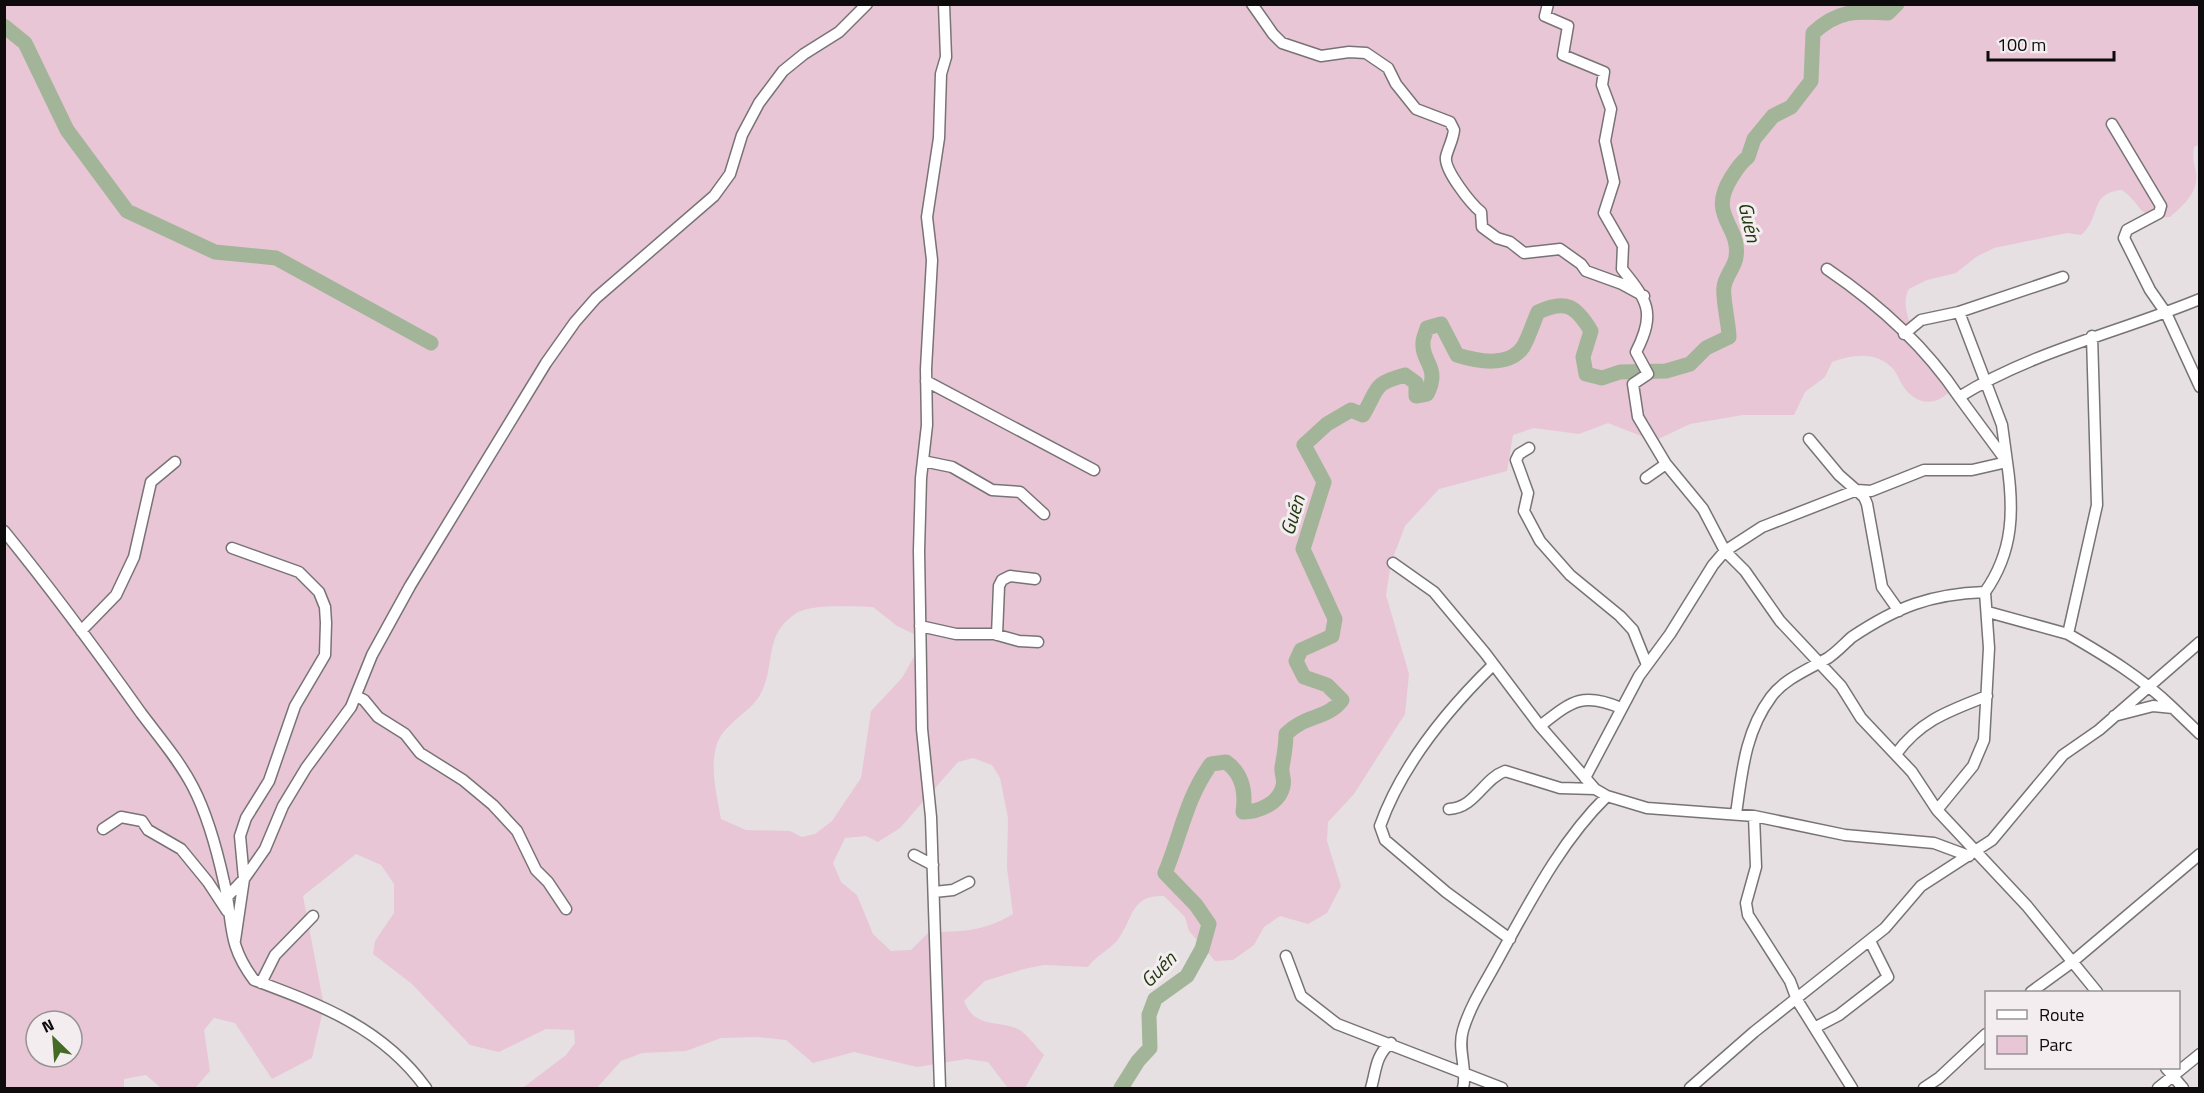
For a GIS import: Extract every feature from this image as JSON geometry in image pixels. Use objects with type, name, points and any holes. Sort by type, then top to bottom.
[{"type":"street","points":[[227,897],[244,879],[265,849],[283,806],[306,768],[347,713],[372,655],[405,594],[546,363],[575,322],[596,298],[714,195],[730,174],[741,135],[759,103],[783,71],[804,54],[839,32],[867,4]]},
{"type":"street","points":[[940,1089],[932,817],[922,729],[920,498],[927,425],[926,381],[932,260],[927,216],[939,138],[941,74],[946,57],[944,4]]},
{"type":"street","points":[[1252,4],[1282,43],[1321,56],[1349,52],[1366,53],[1388,68],[1396,84],[1416,109],[1450,122],[1454,130],[1445,160],[1467,201],[1480,212],[1482,227],[1489,233],[1510,242],[1524,253],[1560,249],[1581,264],[1586,271],[1622,284],[1644,296]]},
{"type":"street","points":[[1548,4],[1545,16],[1568,26],[1563,55],[1604,72],[1602,85],[1611,109],[1605,141],[1614,182],[1604,213],[1623,246],[1622,270],[1644,296],[1648,316],[1636,352],[1648,371],[1648,374],[1634,384],[1638,417],[1666,464],[1703,509],[1725,551],[1745,571],[1779,621],[1841,686],[1861,718],[1896,754],[1973,854],[2027,906],[2095,991]]},
{"type":"street","points":[[2112,124],[2161,206],[2159,213],[2124,234],[2136,265],[2166,312],[2199,387]]},
{"type":"street","points":[[1827,269],[1866,298],[1940,370],[2007,462]]},
{"type":"street","points":[[1904,334],[1921,321],[1959,312],[2063,277]]},
{"type":"street","points":[[1959,397],[1985,381],[2092,336],[2166,312],[2199,298]]},
{"type":"street","points":[[1937,810],[1973,766],[1980,752],[1986,727],[1987,696],[1988,612],[1985,592],[2006,552],[2013,515],[2004,434],[1959,312]]},
{"type":"street","points":[[2068,634],[2097,505],[2092,336]]},
{"type":"street","points":[[926,381],[1094,470]]},
{"type":"street","points":[[1809,439],[1839,475],[1857,490],[1867,504],[1882,587],[1899,611]]},
{"type":"street","points":[[1529,448],[1519,454],[1516,460],[1528,493],[1524,505],[1529,522],[1540,541],[1570,575],[1620,616],[1633,630],[1647,664]]},
{"type":"street","points":[[923,461],[934,466],[952,467],[992,490],[1020,492],[1044,514]]},
{"type":"street","points":[[81,631],[116,595],[134,556],[151,482],[174,462]]},
{"type":"street","points":[[1585,778],[1621,708],[1647,664],[1670,634],[1713,565],[1725,551],[1762,527],[1857,490],[1871,491],[1924,470],[1972,470],[2007,462]]},
{"type":"street","points":[[1646,478],[1666,464]]},
{"type":"street","points":[[4,531],[176,758],[193,788],[206,818],[227,897],[234,946],[254,980],[341,1016],[380,1038],[426,1089]]},
{"type":"street","points":[[232,548],[299,572],[319,591],[325,607],[326,623],[325,655],[298,700],[269,781],[244,826],[240,842],[244,879],[234,946]]},
{"type":"street","points":[[1393,563],[1434,592],[1540,726],[1595,789],[1607,796],[1647,808],[1754,816],[1845,835],[1934,843],[1973,854]]},
{"type":"street","points":[[997,635],[999,586],[1002,579],[1010,576],[1035,579]]},
{"type":"street","points":[[1737,814],[1745,751],[1754,725],[1777,690],[1864,630],[1899,611],[1927,598],[1985,592]]},
{"type":"street","points":[[1988,612],[2068,634],[2114,660],[2150,686],[2199,734]]},
{"type":"street","points":[[920,626],[956,634],[997,635],[1019,641],[1038,642]]},
{"type":"street","points":[[1690,1089],[1754,1032],[1870,941],[1896,916],[1911,894],[1992,840],[2063,755],[2099,730],[2199,642]]},
{"type":"street","points":[[1493,665],[1466,694],[1415,758],[1400,780],[1380,826],[1385,840],[1446,892],[1510,939]]},
{"type":"street","points":[[356,696],[364,700],[378,717],[405,734],[420,753],[463,780],[493,806],[517,831],[536,870],[548,882],[566,909]]},
{"type":"street","points":[[1896,754],[1911,734],[1943,714],[1987,696]]},
{"type":"street","points":[[1540,726],[1570,703],[1586,698],[1604,700],[1621,708]]},
{"type":"street","points":[[2113,716],[2153,706],[2173,708]]},
{"type":"street","points":[[1449,808],[1467,802],[1492,778],[1505,771],[1514,772],[1551,786],[1595,789]]},
{"type":"street","points":[[1463,1089],[1460,1054],[1463,1030],[1539,886],[1569,842],[1607,796]]},
{"type":"street","points":[[1754,816],[1756,867],[1746,909],[1759,935],[1790,981],[1797,1000],[1816,1027],[1851,1089]]},
{"type":"street","points":[[103,829],[121,817],[142,821],[147,830],[181,849],[208,882],[229,914]]},
{"type":"street","points":[[2034,991],[2071,963],[2199,854]]},
{"type":"street","points":[[915,855],[933,865]]},
{"type":"street","points":[[934,892],[953,890],[969,882]]},
{"type":"street","points":[[261,982],[275,955],[313,916]]},
{"type":"street","points":[[1816,1027],[1839,1015],[1888,978],[1870,941]]},
{"type":"street","points":[[1286,956],[1301,996],[1337,1023],[1502,1089]]},
{"type":"street","points":[[1924,1089],[1985,1035]]},
{"type":"street","points":[[1371,1089],[1378,1059],[1391,1043]]},
{"type":"street","points":[[2180,1065],[2199,1054]]},
{"type":"street","points":[[2158,1089],[2169,1072],[2183,1089]]},
{"type":"green space","points":[[5,5],[2199,5],[2199,145],[2194,147],[2196,179],[2193,192],[2170,217],[2159,217],[2145,213],[2122,190],[2111,192],[2100,201],[2091,221],[2081,235],[2067,233],[1994,248],[1976,257],[1956,273],[1927,280],[1909,289],[1906,300],[1907,313],[1912,327],[1952,389],[1940,399],[1927,402],[1908,393],[1896,373],[1884,361],[1870,356],[1847,358],[1832,362],[1825,377],[1805,392],[1794,415],[1743,415],[1690,424],[1654,441],[1608,423],[1579,434],[1534,428],[1513,435],[1507,471],[1439,489],[1405,526],[1391,563],[1386,595],[1409,674],[1405,714],[1354,794],[1328,822],[1327,841],[1341,886],[1327,913],[1308,924],[1280,916],[1264,927],[1254,945],[1233,960],[1215,961],[1189,931],[1185,917],[1164,896],[1153,897],[1139,903],[1116,942],[1088,967],[1044,965],[985,981],[964,1001],[968,1010],[986,1022],[1020,1030],[1044,1055],[1025,1088],[1008,1088],[988,1062],[967,1059],[917,1067],[854,1052],[813,1063],[786,1040],[757,1037],[721,1038],[686,1051],[642,1053],[621,1061],[597,1088],[525,1088],[566,1055],[575,1043],[574,1030],[546,1029],[499,1052],[470,1045],[412,984],[373,954],[375,941],[394,913],[394,884],[381,865],[356,854],[303,896],[324,1006],[312,1058],[272,1079],[235,1023],[214,1018],[204,1030],[210,1071],[195,1088],[161,1088],[146,1075],[124,1079],[124,1088],[5,1088]],"holes":[[[873,607],[897,626],[916,635],[915,655],[902,678],[871,711],[861,778],[832,821],[815,834],[802,837],[790,831],[746,830],[721,819],[714,774],[716,747],[724,732],[760,695],[765,684],[774,642],[785,623],[795,614],[811,608]],[[973,758],[992,765],[1000,778],[1008,818],[1007,868],[1013,914],[983,927],[952,932],[929,932],[911,950],[891,951],[873,934],[857,895],[841,882],[833,863],[845,838],[866,836],[878,842],[900,828],[958,762]]]},
{"type":"waterway","name":"Guén","points":[[1121,1088],[1138,1061],[1150,1048],[1149,1015],[1155,999],[1187,976],[1202,949],[1209,924],[1196,905],[1165,873],[1190,803],[1203,777],[1211,764],[1226,762],[1240,778],[1244,797],[1243,812],[1267,806],[1277,798],[1283,786],[1282,769],[1286,734],[1300,723],[1330,711],[1342,700],[1327,685],[1304,677],[1296,661],[1301,650],[1332,636],[1335,619],[1303,549],[1324,482],[1304,445],[1327,424],[1351,410],[1363,415],[1378,388],[1387,381],[1405,375],[1416,383],[1416,396],[1427,394],[1432,377],[1423,349],[1423,340],[1427,328],[1441,324],[1457,355],[1483,361],[1501,360],[1517,354],[1523,347],[1538,312],[1556,306],[1569,307],[1580,316],[1591,331],[1583,357],[1586,374],[1602,378],[1620,372],[1666,371],[1690,364],[1706,348],[1729,337],[1724,291],[1726,279],[1735,261],[1736,246],[1723,212],[1722,202],[1731,178],[1740,164],[1748,157],[1754,139],[1773,116],[1791,107],[1811,81],[1813,33],[1839,16],[1856,12],[1888,13],[1897,4]]},
{"type":"waterway","points":[[4,26],[25,43],[67,130],[127,211],[215,252],[276,258],[431,343]]},
{"type":"waterway","points":[[1126,1080],[1131,1088]]}]
